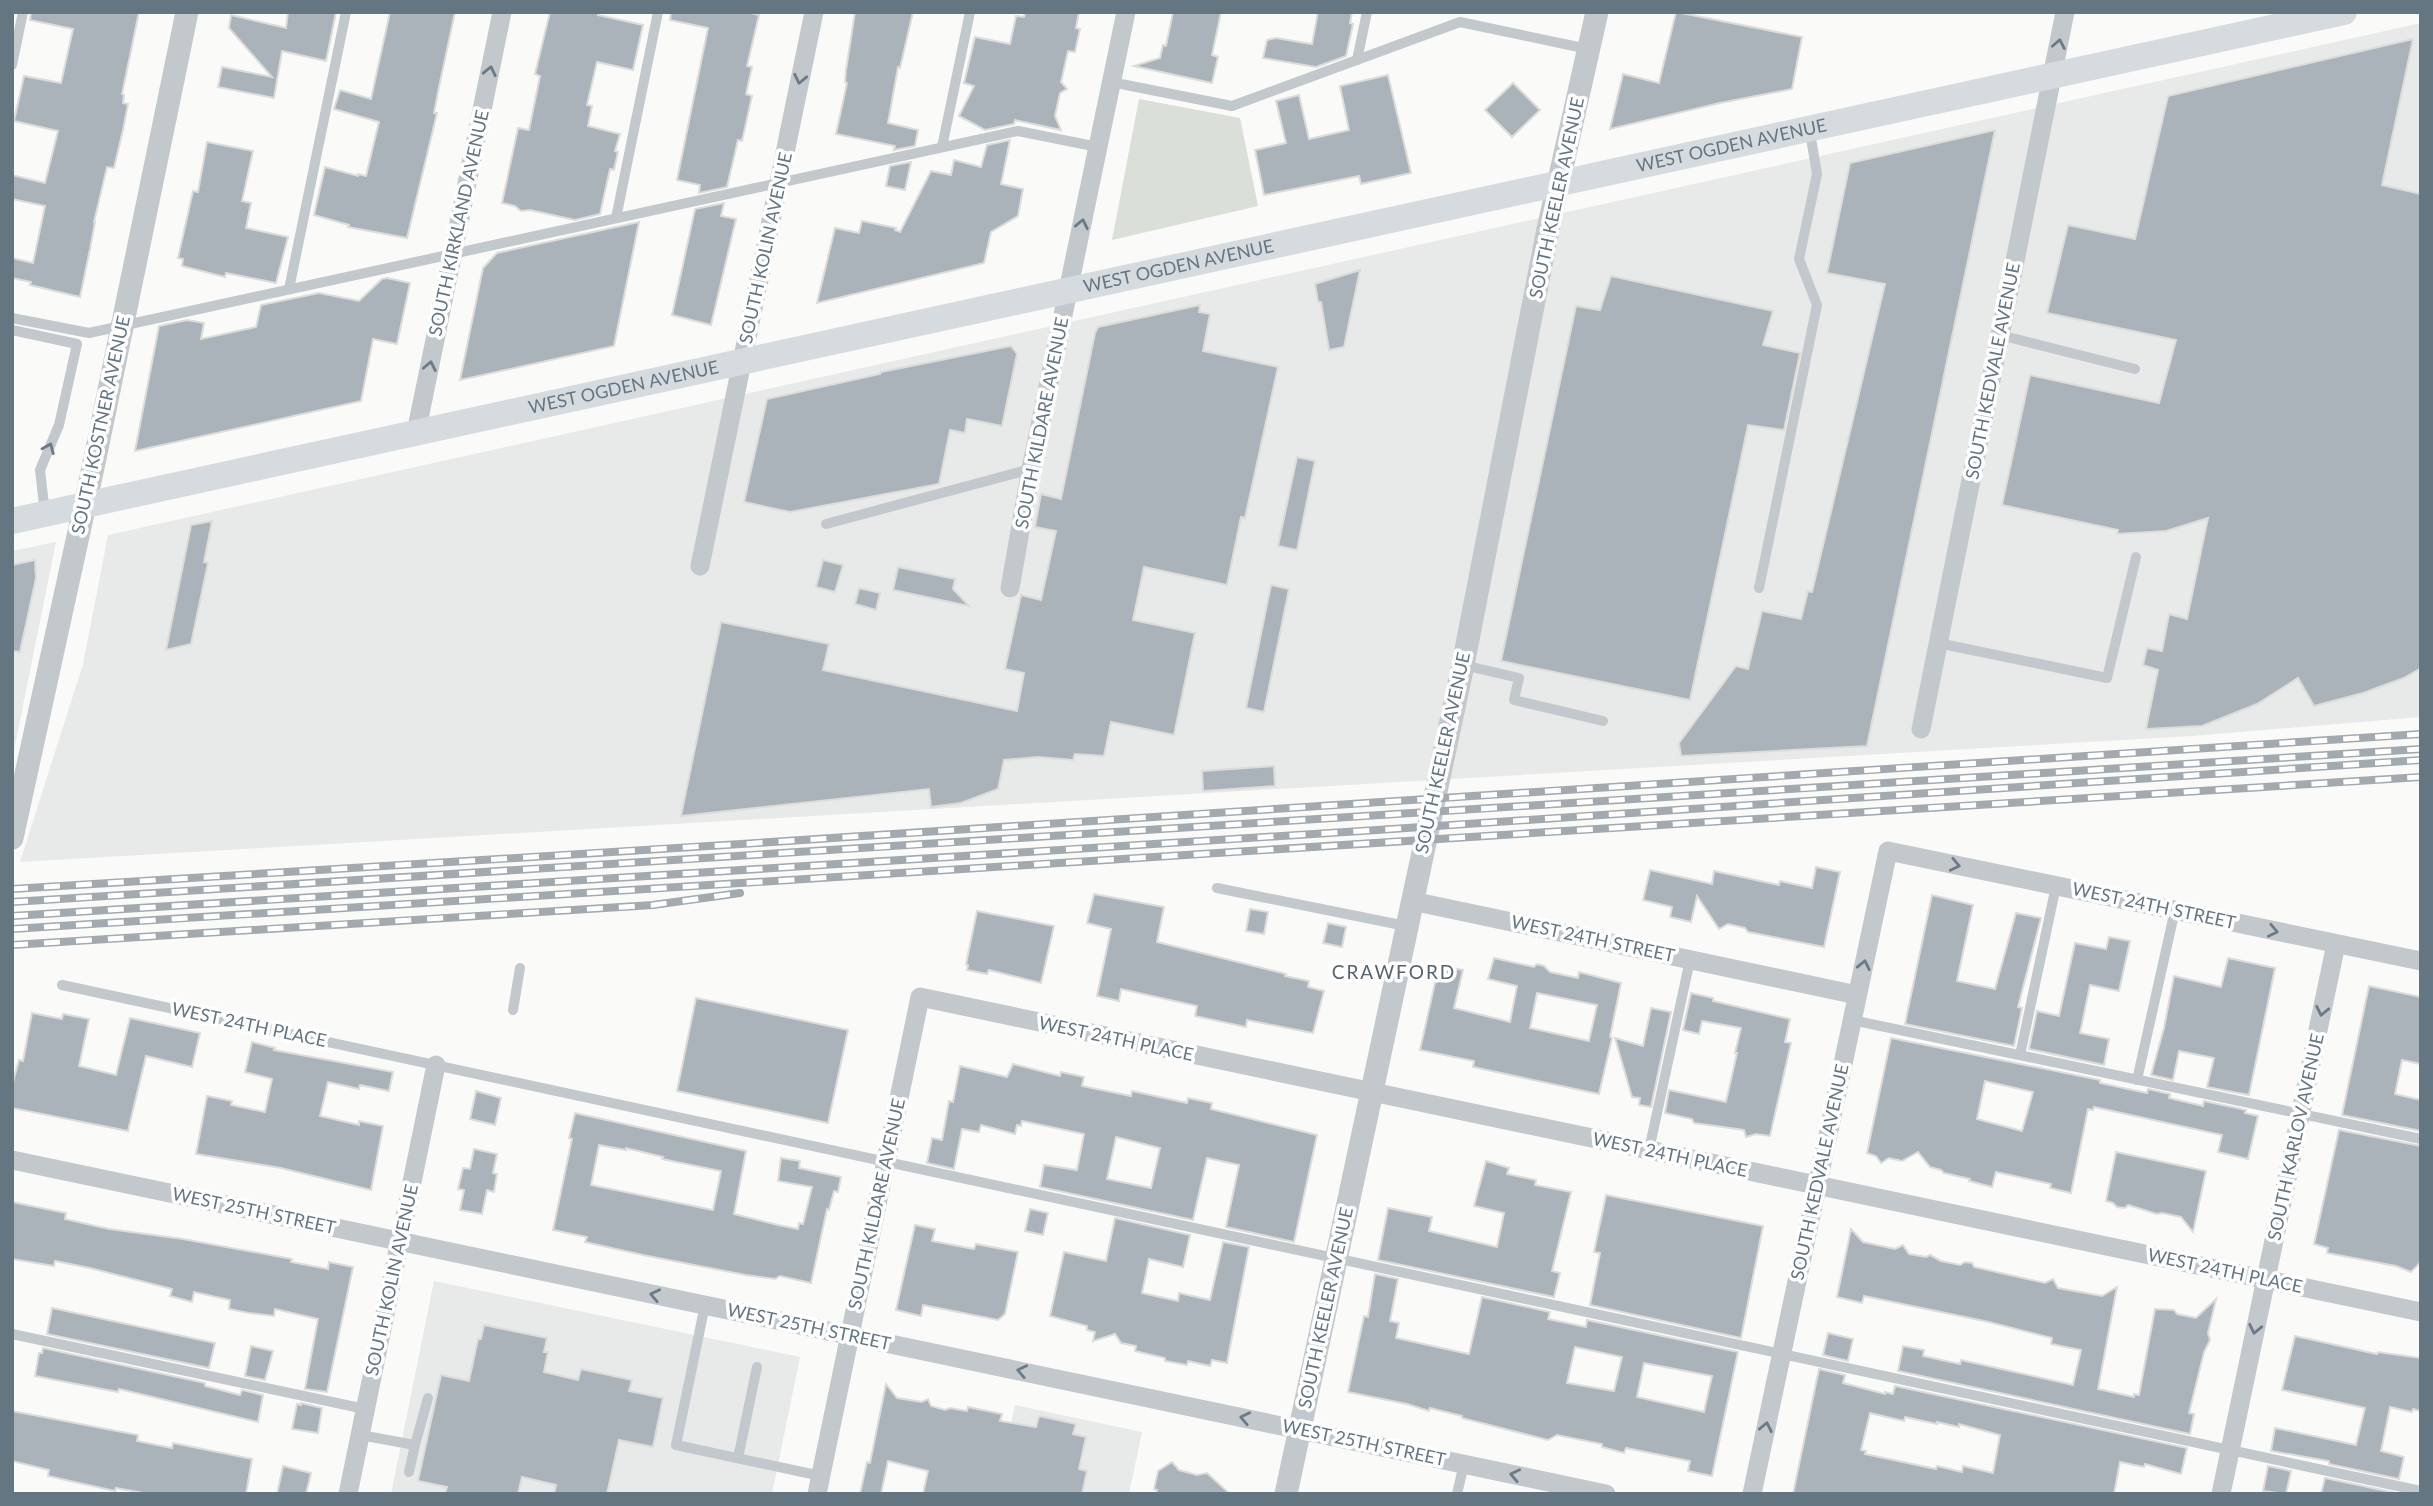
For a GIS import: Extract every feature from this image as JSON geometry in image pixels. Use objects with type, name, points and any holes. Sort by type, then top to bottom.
[{"type":"main road","name":"WEST OGDEN AVENUE","points":[[12,521],[2344,12]]},
{"type":"street","name":"SOUTH KOSTNER AVENUE","points":[[12,838],[85,505],[187,12]]},
{"type":"street","name":"SOUTH KIRKLAND AVENUE","points":[[416,433],[502,12]]},
{"type":"street","name":"SOUTH KOLIN AVENUE","points":[[700,566],[814,12]]},
{"type":"street","name":"SOUTH KILDARE AVENUE","points":[[1010,588],[1031,469],[1126,12]]},
{"type":"street","name":"SOUTH KEELER AVENUE","points":[[1286,1494],[1463,665],[1559,183],[1597,12]]},
{"type":"street","name":"SOUTH KEDVALE AVENUE","points":[[1921,729],[2065,12]]},
{"type":"street","name":"SOUTH KEDVALE AVENUE","points":[[1752,1494],[1888,851]]},
{"type":"street","name":"WEST 24TH STREET","points":[[1888,851],[2421,961]]},
{"type":"street","name":"WEST 24TH STREET","points":[[1412,901],[1857,995]]},
{"type":"street","name":"SOUTH KARLOV AVENUE","points":[[2221,1494],[2336,944]]},
{"type":"street","name":"SOUTH KILDARE AVENUE","points":[[819,1485],[920,997]]},
{"type":"street","name":"WEST 24TH PLACE","points":[[920,997],[2421,1312]]},
{"type":"street","name":"SOUTH KOLIN AVENUE","points":[[348,1494],[436,1065]]},
{"type":"street","name":"WEST 25TH STREET","points":[[12,1160],[1606,1494]]},
{"type":"lane","points":[[12,65],[23,12]]},
{"type":"lane","points":[[289,289],[346,12]]},
{"type":"lane","points":[[616,218],[658,12]]},
{"type":"lane","points":[[942,148],[970,12]]},
{"type":"lane","points":[[1357,60],[1367,12]]},
{"type":"lane","points":[[1111,82],[1232,106],[1460,22],[1589,50]]},
{"type":"lane","points":[[1759,588],[1817,304],[1799,259],[1817,174],[1810,129]]},
{"type":"lane","points":[[12,318],[85,333],[1018,131],[1098,148]]},
{"type":"lane","points":[[12,330],[77,344],[59,425],[40,470],[45,514]]},
{"type":"lane","points":[[2000,335],[2135,369]]},
{"type":"lane","points":[[826,524],[1031,469]]},
{"type":"lane","points":[[1938,643],[2107,678],[2136,557]]},
{"type":"lane","points":[[1463,665],[1519,678],[1514,700],[1603,721]]},
{"type":"lane","points":[[2020,1055],[2056,886]]},
{"type":"lane","points":[[1217,888],[1406,926]]},
{"type":"lane","points":[[2137,1080],[2175,910]]},
{"type":"lane","points":[[1649,1150],[1690,960]]},
{"type":"lane","points":[[513,1010],[520,968]]},
{"type":"lane","name":"WEST 24TH PLACE","points":[[62,985],[2421,1491]]},
{"type":"lane","points":[[1852,1020],[2421,1139]]},
{"type":"lane","points":[[705,1305],[676,1445],[738,1458],[819,1485]]},
{"type":"lane","points":[[12,1334],[365,1409]]},
{"type":"lane","points":[[738,1458],[757,1367]]},
{"type":"lane","points":[[409,1472],[428,1398]]},
{"type":"lane","points":[[360,1435],[415,1445]]},
{"type":"lane","points":[[1458,1494],[1464,1464]]},
{"type":"shaded area","points":[[2421,23],[2421,717],[2192,736],[20,862],[83,664],[108,535]]},
{"type":"shaded area","points":[[1139,99],[1240,118],[1258,206],[1112,240]]},
{"type":"shaded area","points":[[56,542],[12,760],[12,551]]},
{"type":"shaded area","points":[[434,1281],[800,1357],[772,1494],[391,1494]]},
{"type":"shaded area","points":[[1015,1405],[1142,1432],[1129,1494],[996,1494]]},
{"type":"building","points":[[31,12],[139,12],[122,94],[123,103],[128,104],[123,130],[114,168],[107,167],[80,297],[12,278],[12,258],[33,263],[45,206],[12,199],[12,175],[45,183],[58,131],[14,121],[24,76],[61,83],[73,29],[30,20]]},
{"type":"building","points":[[288,12],[336,12],[326,61],[282,51],[274,98],[218,87],[222,67],[272,77],[229,28],[231,15],[286,28]]},
{"type":"building","points":[[390,12],[455,12],[434,113],[437,113],[407,238],[348,227],[349,225],[314,215],[325,167],[366,176],[379,122],[334,109],[340,90],[371,99]]},
{"type":"building","points":[[550,12],[599,12],[598,15],[643,25],[633,70],[597,62],[587,105],[592,106],[588,126],[620,134],[615,151],[618,152],[614,170],[610,169],[600,214],[575,220],[530,210],[521,211],[515,206],[502,203],[518,128],[529,130],[540,76],[535,74]]},
{"type":"building","points":[[671,12],[746,12],[759,15],[747,66],[752,67],[746,94],[752,96],[742,141],[738,140],[727,187],[699,193],[700,185],[677,180],[708,28],[670,20]]},
{"type":"building","points":[[855,12],[913,12],[900,68],[898,67],[888,123],[918,130],[915,146],[894,150],[895,146],[836,134],[847,83],[846,70]]},
{"type":"building","points":[[1025,12],[1079,12],[1076,28],[1080,29],[1075,52],[1068,51],[1061,82],[1067,89],[1060,93],[1055,116],[1061,130],[1015,120],[1014,124],[985,130],[959,116],[974,86],[964,83],[975,37],[1010,44],[1016,16],[1024,17]]},
{"type":"building","points":[[1173,12],[1221,12],[1212,55],[1218,57],[1212,83],[1134,66],[1160,58],[1163,45],[1166,46]]},
{"type":"building","points":[[1318,12],[1352,12],[1350,23],[1353,24],[1346,56],[1316,67],[1263,58],[1267,40],[1276,38],[1312,44]]},
{"type":"building","points":[[1676,12],[1802,37],[1792,89],[1610,129],[1623,74],[1659,83]]},
{"type":"building","points":[[2413,39],[2382,185],[2421,194],[2421,668],[2404,678],[2363,693],[2314,706],[2298,678],[2257,704],[2202,726],[2146,729],[2158,670],[2143,665],[2147,648],[2162,651],[2169,614],[2187,619],[2208,518],[2166,531],[2117,534],[2118,530],[2002,505],[2030,375],[2159,403],[2176,340],[2047,313],[2068,225],[2135,239],[2168,96]]},
{"type":"building","points":[[1388,75],[1411,173],[1361,184],[1359,176],[1264,195],[1255,150],[1286,143],[1276,101],[1299,95],[1309,139],[1349,130],[1340,86]]},
{"type":"building","points":[[1513,83],[1540,110],[1512,137],[1485,110]]},
{"type":"building","points":[[1995,130],[1867,746],[1681,756],[1679,743],[1736,666],[1748,669],[1762,611],[1801,619],[1808,591],[1812,592],[1885,284],[1827,273],[1850,163]]},
{"type":"building","points":[[1010,140],[1001,184],[1023,189],[1018,216],[991,232],[984,263],[817,303],[835,228],[859,233],[862,221],[896,228],[895,230],[900,232],[931,171],[951,175],[954,160],[981,167],[987,145]]},
{"type":"building","points":[[207,142],[253,151],[242,201],[251,203],[246,228],[288,237],[276,283],[226,273],[225,277],[182,266],[183,259],[178,258],[193,191],[198,192]]},
{"type":"building","points":[[911,162],[905,190],[886,186],[890,166]]},
{"type":"building","points":[[724,203],[721,216],[736,219],[711,325],[672,315],[695,209]]},
{"type":"building","points":[[639,222],[614,346],[460,380],[483,268],[497,253]]},
{"type":"building","points":[[1360,270],[1344,347],[1329,350],[1321,302],[1318,302],[1315,284]]},
{"type":"building","points":[[1611,276],[1773,311],[1763,345],[1800,353],[1784,430],[1748,425],[1690,700],[1501,661],[1576,306],[1600,310]]},
{"type":"building","points":[[382,279],[410,283],[397,344],[373,339],[361,401],[135,451],[159,326],[187,320],[204,323],[201,339],[256,327],[261,305],[319,293],[359,301]]},
{"type":"building","points":[[1200,305],[1199,312],[1210,314],[1203,351],[1278,367],[1245,518],[1241,517],[1227,585],[1144,567],[1133,620],[1195,633],[1174,735],[1111,722],[1104,756],[1075,754],[1073,760],[1038,757],[1004,760],[998,789],[961,803],[931,807],[929,789],[681,816],[721,622],[829,644],[823,670],[1017,711],[1024,673],[1005,669],[1021,595],[1041,600],[1056,531],[1035,527],[1041,494],[1061,499],[1095,333],[1098,327]]},
{"type":"building","points":[[1011,346],[1017,354],[1002,426],[967,419],[965,433],[950,430],[939,484],[790,512],[744,502],[767,399],[881,372]]},
{"type":"building","points":[[1297,457],[1315,461],[1297,550],[1278,546]]},
{"type":"building","points":[[212,521],[204,562],[208,563],[191,644],[166,650],[191,525]]},
{"type":"building","points":[[35,560],[36,578],[20,652],[12,651],[12,565]]},
{"type":"building","points":[[823,560],[843,565],[835,592],[816,587]]},
{"type":"building","points":[[898,567],[955,579],[953,589],[969,606],[893,590]]},
{"type":"building","points":[[1271,585],[1289,589],[1264,712],[1246,708]]},
{"type":"building","points":[[859,588],[880,593],[876,610],[855,604]]},
{"type":"building","points":[[1274,766],[1275,786],[1203,791],[1202,771]]},
{"type":"building","points":[[1816,867],[1840,872],[1824,947],[1748,932],[1745,928],[1728,924],[1719,929],[1697,896],[1691,922],[1670,917],[1672,907],[1643,900],[1650,870],[1712,884],[1714,871],[1779,885],[1780,881],[1812,888]]},
{"type":"building","points":[[1094,894],[1164,907],[1157,942],[1309,981],[1308,987],[1324,991],[1313,1033],[1247,1020],[1246,1027],[1195,1016],[1197,1006],[1121,989],[1119,1001],[1097,996],[1111,929],[1087,923]]},
{"type":"building","points":[[1932,895],[1973,905],[1957,981],[1995,989],[2016,913],[2041,918],[2018,1007],[2022,1008],[2014,1046],[1905,1024]]},
{"type":"building","points":[[1250,909],[1268,912],[1264,934],[1246,931]]},
{"type":"building","points":[[977,911],[1054,926],[1041,983],[989,970],[987,974],[967,970]]},
{"type":"building","points":[[1328,923],[1346,927],[1342,947],[1323,943]]},
{"type":"building","points":[[2109,937],[2130,941],[2119,991],[2090,985],[2080,1033],[2109,1039],[2104,1065],[2029,1049],[2037,1011],[2059,1016],[2075,943],[2106,949]]},
{"type":"building","points":[[1494,958],[1534,967],[1537,964],[1550,972],[1578,978],[1579,972],[1621,983],[1599,1094],[1473,1067],[1474,1061],[1420,1050],[1439,965],[1463,970],[1454,1008],[1510,1022],[1517,986],[1488,979]],"holes":[[[1537,993],[1597,1005],[1589,1041],[1530,1028]]]},
{"type":"building","points":[[2228,958],[2275,968],[2249,1095],[2207,1087],[2214,1058],[2179,1051],[2173,1080],[2151,1075],[2174,976],[2221,987]]},
{"type":"building","points":[[2369,986],[2421,997],[2421,1064],[2402,1060],[2395,1094],[2421,1100],[2421,1131],[2342,1115]]},
{"type":"building","points":[[1691,993],[1713,998],[1713,1001],[1790,1019],[1785,1042],[1791,1043],[1770,1136],[1756,1134],[1746,1137],[1744,1130],[1694,1123],[1692,1119],[1665,1113],[1669,1090],[1726,1102],[1737,1053],[1741,1028],[1702,1021],[1699,1034],[1683,1030]]},
{"type":"building","points":[[696,998],[848,1030],[828,1123],[677,1091]]},
{"type":"building","points":[[1651,1008],[1671,1012],[1651,1107],[1639,1105],[1640,1098],[1632,1097],[1615,1038],[1643,1046]]},
{"type":"building","points":[[32,1013],[62,1019],[63,1014],[89,1019],[79,1066],[116,1075],[130,1018],[200,1033],[192,1067],[146,1056],[128,1131],[12,1108],[12,1086],[19,1060],[23,1061]]},
{"type":"building","points":[[1891,1038],[2100,1080],[2100,1083],[2147,1093],[2148,1089],[2170,1094],[2169,1098],[2203,1106],[2204,1101],[2246,1110],[2245,1113],[2258,1116],[2248,1159],[2218,1152],[2222,1135],[2094,1107],[2093,1110],[2088,1109],[2071,1193],[2050,1188],[2051,1184],[1996,1172],[1992,1187],[1969,1181],[1970,1179],[1930,1167],[1918,1152],[1902,1161],[1889,1158],[1881,1163],[1876,1156],[1867,1153]],"holes":[[[1985,1081],[2033,1092],[2022,1131],[1977,1119]]]},
{"type":"building","points":[[252,1042],[275,1048],[274,1050],[393,1072],[389,1091],[360,1085],[359,1089],[328,1082],[320,1116],[359,1125],[359,1121],[383,1126],[371,1190],[281,1168],[196,1154],[207,1096],[232,1101],[231,1105],[265,1112],[272,1079],[245,1072]]},
{"type":"building","points":[[1013,1064],[1060,1076],[1061,1072],[1084,1077],[1082,1086],[1131,1096],[1132,1091],[1187,1103],[1188,1098],[1212,1103],[1211,1109],[1317,1135],[1294,1242],[1226,1227],[1239,1165],[1207,1158],[1193,1220],[1040,1187],[1044,1165],[1077,1170],[1084,1134],[1022,1121],[1021,1126],[1017,1125],[1015,1134],[981,1125],[979,1132],[962,1129],[954,1169],[927,1163],[932,1138],[942,1140],[949,1101],[953,1102],[960,1066],[1007,1077]],"holes":[[[1116,1137],[1160,1148],[1151,1188],[1107,1179]]]},
{"type":"building","points":[[476,1091],[501,1098],[495,1125],[470,1119]]},
{"type":"building","points":[[575,1113],[746,1151],[734,1214],[798,1229],[799,1223],[803,1224],[812,1187],[778,1181],[781,1158],[800,1161],[799,1168],[841,1177],[838,1192],[834,1191],[829,1210],[827,1209],[811,1283],[780,1276],[775,1279],[746,1275],[643,1255],[585,1242],[587,1237],[553,1230],[572,1139],[569,1138]],"holes":[[[599,1145],[721,1171],[713,1210],[591,1185]]]},
{"type":"building","points":[[2339,1130],[2421,1146],[2421,1258],[2411,1272],[2396,1266],[2327,1253],[2328,1248],[2314,1244]]},
{"type":"building","points":[[474,1149],[497,1154],[493,1173],[497,1174],[494,1192],[487,1190],[482,1214],[460,1210],[464,1190],[458,1189],[463,1168],[470,1169]]},
{"type":"building","points":[[2116,1152],[2206,1171],[2193,1232],[2181,1217],[2157,1214],[2128,1205],[2125,1208],[2117,1207],[2106,1201]]},
{"type":"building","points":[[1486,1161],[1509,1168],[1507,1174],[1536,1180],[1535,1185],[1571,1192],[1552,1271],[1560,1273],[1554,1297],[1378,1260],[1388,1208],[1432,1217],[1429,1231],[1497,1247],[1504,1213],[1474,1206]]},
{"type":"building","points":[[1606,1195],[1763,1226],[1741,1338],[1590,1305],[1600,1253],[1594,1252]]},
{"type":"building","points":[[12,1202],[66,1213],[65,1219],[109,1229],[183,1239],[292,1259],[291,1262],[328,1269],[329,1262],[353,1267],[327,1392],[305,1389],[318,1319],[275,1309],[274,1316],[229,1309],[230,1300],[194,1292],[192,1302],[170,1296],[172,1289],[90,1268],[55,1261],[54,1266],[12,1259]]},
{"type":"building","points":[[1030,1209],[1048,1213],[1043,1235],[1025,1231]]},
{"type":"building","points":[[1115,1218],[1190,1235],[1183,1267],[1149,1259],[1142,1293],[1178,1301],[1179,1293],[1210,1300],[1223,1242],[1249,1247],[1227,1363],[1212,1360],[1210,1366],[1188,1361],[1187,1365],[1165,1361],[1165,1358],[1135,1351],[1136,1346],[1121,1343],[1115,1334],[1093,1341],[1095,1332],[1087,1330],[1087,1326],[1050,1316],[1064,1252],[1106,1261]]},
{"type":"building","points":[[915,1225],[935,1229],[932,1241],[974,1249],[976,1244],[1018,1252],[1005,1314],[998,1320],[923,1305],[921,1316],[896,1310]]},
{"type":"building","points":[[1851,1229],[1863,1242],[1895,1249],[1903,1245],[1909,1254],[1926,1257],[1930,1255],[1941,1261],[1960,1265],[1965,1262],[1972,1263],[1974,1267],[2045,1283],[2053,1279],[2058,1288],[2102,1296],[2117,1287],[2098,1389],[2134,1397],[2134,1394],[2139,1395],[2155,1309],[2174,1310],[2177,1314],[2196,1318],[2216,1299],[2208,1333],[2210,1340],[2204,1352],[2189,1413],[2194,1414],[2190,1434],[1898,1371],[1903,1346],[1924,1350],[1923,1356],[1960,1364],[1961,1360],[2073,1385],[2081,1350],[2051,1344],[2052,1338],[1989,1322],[1864,1296],[1862,1303],[1837,1297]]},
{"type":"building","points":[[1375,1274],[1398,1279],[1390,1321],[1399,1323],[1396,1338],[1469,1354],[1482,1297],[1550,1312],[1548,1319],[1586,1327],[1587,1320],[1738,1352],[1712,1476],[1688,1471],[1690,1461],[1626,1448],[1624,1453],[1602,1447],[1602,1444],[1557,1435],[1548,1440],[1430,1408],[1429,1411],[1348,1392],[1364,1316],[1368,1317]],"holes":[[[1575,1347],[1622,1357],[1614,1391],[1567,1383]],[[1644,1363],[1712,1376],[1704,1412],[1637,1397]]]},
{"type":"building","points":[[52,1308],[215,1343],[209,1368],[47,1334]]},
{"type":"building","points":[[484,1325],[547,1338],[544,1352],[548,1352],[544,1372],[578,1380],[581,1369],[632,1380],[629,1391],[663,1398],[653,1447],[619,1440],[607,1494],[554,1494],[556,1485],[522,1477],[518,1494],[445,1494],[447,1487],[418,1481],[441,1375],[469,1381],[478,1339],[481,1339]]},
{"type":"building","points":[[1828,1333],[1853,1339],[1848,1361],[1823,1355]]},
{"type":"building","points":[[2295,1336],[2377,1354],[2421,1358],[2421,1411],[2413,1409],[2412,1412],[2390,1407],[2381,1451],[2404,1457],[2399,1479],[2329,1464],[2329,1461],[2271,1451],[2275,1428],[2356,1445],[2365,1408],[2282,1390]]},
{"type":"building","points":[[251,1346],[273,1351],[265,1380],[245,1376]]},
{"type":"building","points":[[43,1348],[205,1383],[205,1386],[240,1395],[242,1390],[263,1395],[258,1422],[119,1389],[118,1392],[35,1376],[39,1353],[42,1353]]},
{"type":"building","points":[[1819,1369],[1845,1375],[1843,1383],[1885,1394],[1893,1394],[1895,1386],[2187,1448],[2181,1474],[2145,1464],[2144,1467],[2120,1462],[2114,1494],[1793,1494]],"holes":[[[1870,1413],[1904,1421],[1905,1417],[1959,1427],[1959,1424],[2000,1435],[1993,1473],[1963,1466],[1962,1472],[1937,1466],[1936,1469],[1865,1454],[1866,1451],[1861,1450]]]},
{"type":"building","points":[[886,1384],[897,1398],[922,1402],[928,1399],[931,1406],[945,1410],[950,1408],[967,1411],[968,1407],[1002,1414],[1000,1421],[1036,1427],[1039,1416],[1076,1424],[1073,1434],[1086,1437],[1079,1469],[1087,1471],[1082,1494],[923,1494],[928,1471],[888,1461],[881,1494],[860,1494],[867,1462],[870,1463]]},
{"type":"building","points":[[297,1404],[322,1408],[318,1433],[292,1429]]},
{"type":"building","points":[[12,1411],[138,1435],[137,1441],[172,1448],[173,1443],[252,1459],[246,1494],[149,1494],[116,1488],[115,1491],[48,1476],[49,1470],[12,1461]]},
{"type":"building","points":[[1172,1462],[1179,1470],[1197,1475],[1207,1473],[1230,1494],[1156,1494],[1157,1490],[1154,1489],[1158,1471]]},
{"type":"building","points":[[283,1466],[311,1473],[306,1494],[277,1494]]},
{"type":"building","points":[[2268,1466],[2291,1471],[2286,1494],[2263,1491]]},
{"type":"building","points":[[2325,1478],[2396,1493],[2321,1494]]},
{"type":"railway","points":[[12,889],[2421,734]]},
{"type":"railway","points":[[12,902],[2421,749]]},
{"type":"railway","points":[[12,916],[1377,830],[2421,760]]},
{"type":"railway","points":[[12,929],[2421,777]]},
{"type":"railway","points":[[12,945],[653,905],[740,893]]},
{"type":"district","name":"CRAWFORD","points":[[1394,972]]}]
